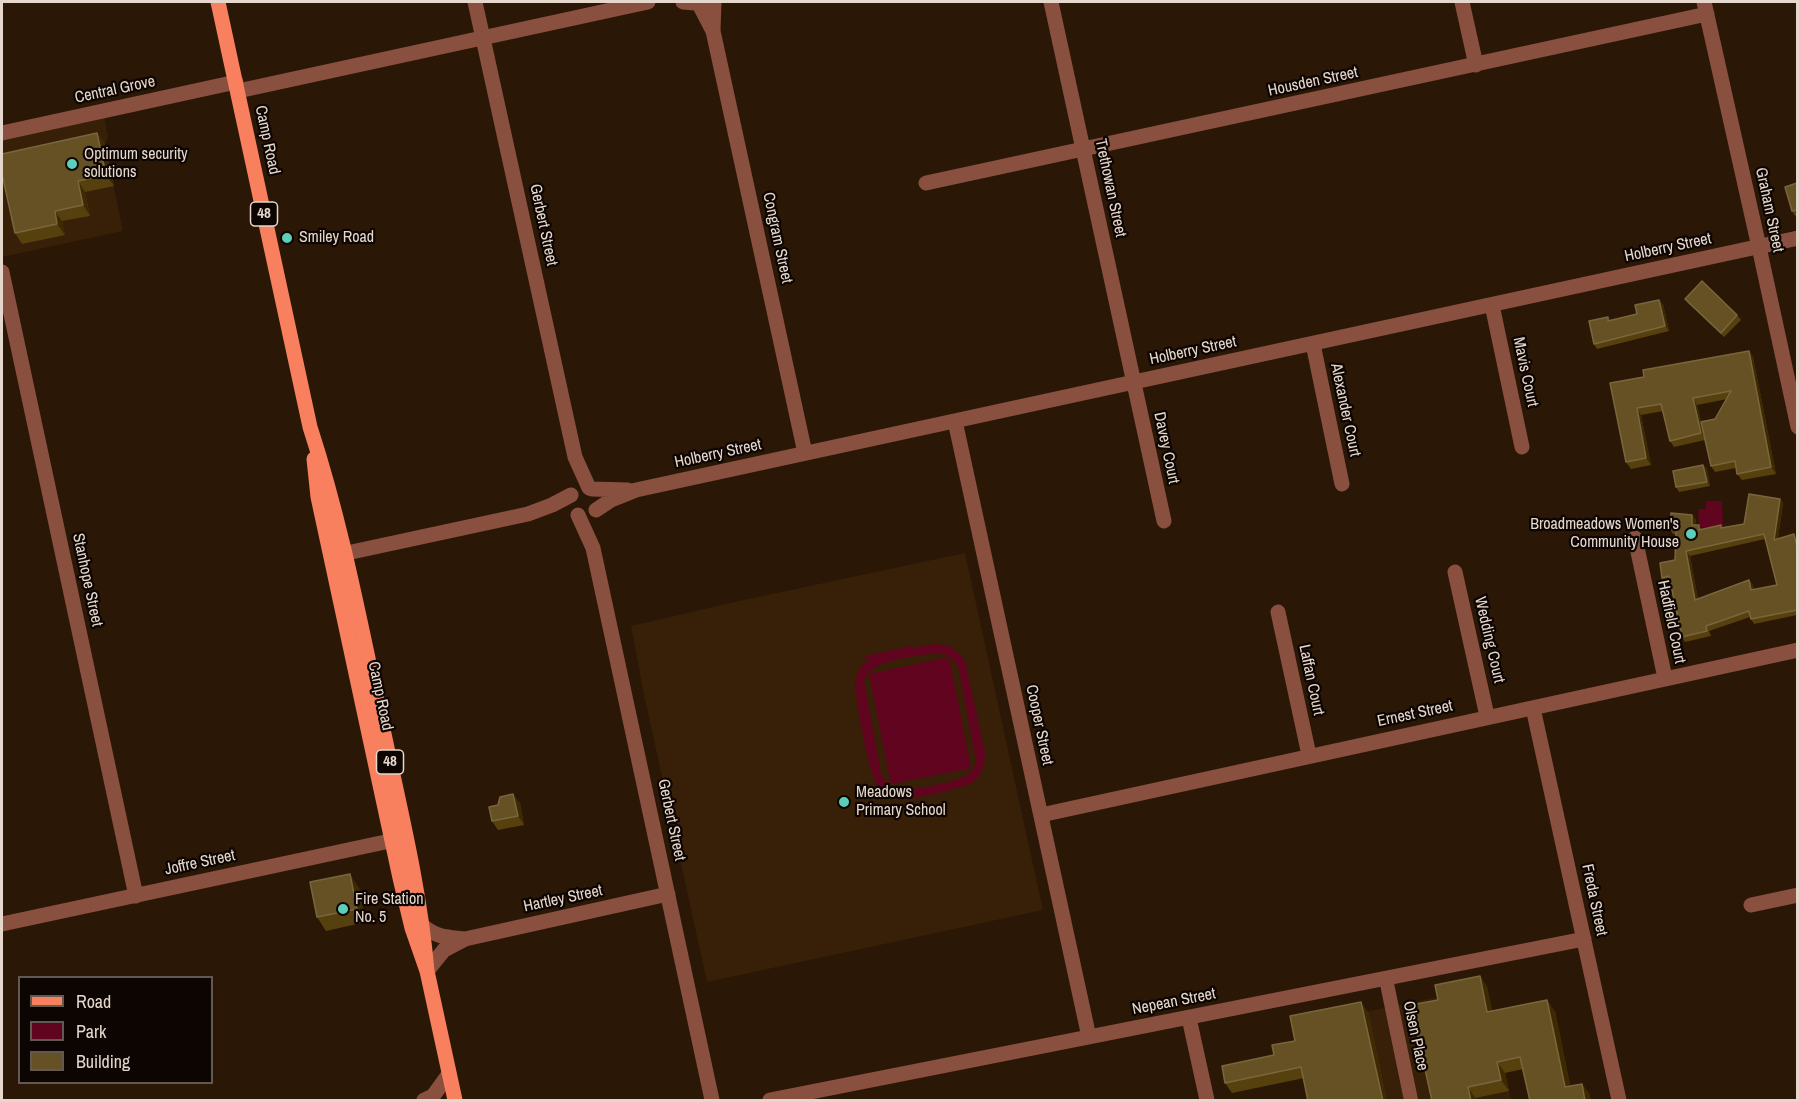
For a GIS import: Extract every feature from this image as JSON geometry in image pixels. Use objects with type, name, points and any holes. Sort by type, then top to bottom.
[{"type":"main road","name":"Camp Road","points":[[218,2],[310,427],[330,491],[338,555],[399,839],[423,926],[427,971],[455,1101]]},
{"type":"main road","name":"Camp Road","points":[[399,839],[412,928],[427,971]]},
{"type":"street","name":"Gerbert Street","points":[[475,2],[575,457],[590,489]]},
{"type":"street","points":[[237,86],[648,2]]},
{"type":"street","name":"Trethowan Street","points":[[1051,2],[1134,382]]},
{"type":"street","points":[[1462,2],[1476,65]]},
{"type":"street","name":"Congram Street","points":[[700,3],[713,31],[805,453]]},
{"type":"street","name":"Housden Street","points":[[926,183],[1476,65],[1706,8]]},
{"type":"street","name":"Graham Street","points":[[1706,8],[1797,427]]},
{"type":"street","name":"Central Grove","points":[[2,133],[237,86]]},
{"type":"street","name":"Holberry Street","points":[[528,514],[585,513],[636,490],[1797,238]]},
{"type":"street","name":"Stanhope Street","points":[[2,272],[7,319],[136,896]]},
{"type":"street","name":"Mavis Court","points":[[1492,305],[1522,447]]},
{"type":"street","name":"Alexander Court","points":[[1312,344],[1342,484]]},
{"type":"street","name":"Davey Court","points":[[1134,382],[1164,521]]},
{"type":"street","name":"Cooper Street","points":[[955,421],[1089,1037]]},
{"type":"street","name":"Gerbert Street","points":[[572,493],[575,457]]},
{"type":"street","points":[[580,487],[590,489],[599,501],[585,513],[569,503],[572,493],[580,487]]},
{"type":"street","name":"Holberry Street","points":[[590,489],[636,490]]},
{"type":"street","name":"Holberry Street","points":[[338,555],[528,514],[552,506],[572,493]]},
{"type":"street","name":"Gerbert Street","points":[[585,513],[712,1101]]},
{"type":"street","name":"Hadfield Court","points":[[1635,538],[1665,678]]},
{"type":"street","name":"Wedding Court","points":[[1455,572],[1487,716]]},
{"type":"street","name":"Laffan Court","points":[[1278,612],[1309,755]]},
{"type":"street","name":"Ernest Street","points":[[1041,815],[1797,650]]},
{"type":"street","name":"Freda Street","points":[[1533,708],[1618,1101]]},
{"type":"street","name":"Joffre Street","points":[[2,924],[399,839]]},
{"type":"street","name":"Hartley Street","points":[[427,971],[444,950],[465,939],[668,894]]},
{"type":"street","points":[[1751,905],[1797,895]]},
{"type":"street","name":"Hartley Street","points":[[423,926],[441,937],[465,939]]},
{"type":"street","name":"Nepean Street","points":[[770,1101],[1584,939]]},
{"type":"street","name":"Olsen Place","points":[[1386,979],[1412,1101]]},
{"type":"street","points":[[1189,1018],[1207,1101]]},
{"type":"street","points":[[424,1101],[433,1096],[449,1074]]},
{"type":"shaded area","points":[[103,111],[108,137],[105,144],[123,231],[2,257],[2,133]]},
{"type":"shaded area","name":"Meadows Primary School","points":[[965,553],[1043,910],[707,982],[631,626]]},
{"type":"shaded area","points":[[1487,987],[1511,1100],[1313,1100],[1297,1026]]},
{"type":"green space","points":[[1706,501],[1722,501],[1723,527],[1699,527],[1698,509],[1706,509]]},
{"type":"green space","points":[[934,644],[950,646],[965,660],[985,757],[981,773],[973,782],[938,793],[901,799],[884,793],[871,770],[857,704],[855,681],[860,667],[871,658],[864,656],[912,646],[913,648]],"holes":[[[935,653],[950,657],[959,670],[976,762],[969,773],[952,781],[911,789],[894,788],[887,783],[881,773],[864,681],[868,673],[884,663]]]},
{"type":"green space","points":[[949,657],[971,768],[891,784],[869,674]]},
{"type":"building","points":[[97,133],[106,175],[78,181],[83,205],[55,211],[57,224],[15,233],[2,174],[2,154]]},
{"type":"building","points":[[1797,183],[1797,210],[1792,211],[1785,187]]},
{"type":"building","points":[[1702,281],[1737,315],[1721,333],[1685,299]]},
{"type":"building","points":[[1659,300],[1665,326],[1594,344],[1589,321],[1608,317],[1608,321],[1637,314],[1635,305]]},
{"type":"building","points":[[1749,351],[1771,467],[1737,474],[1735,461],[1711,466],[1701,422],[1715,419],[1731,391],[1693,398],[1701,433],[1670,441],[1661,404],[1637,408],[1646,458],[1626,462],[1610,383],[1644,377],[1643,370]]},
{"type":"building","points":[[1703,465],[1707,482],[1676,487],[1673,471]]},
{"type":"building","points":[[1749,494],[1780,499],[1774,540],[1794,534],[1797,547],[1797,610],[1751,619],[1749,611],[1706,626],[1707,631],[1682,637],[1669,576],[1662,578],[1660,563],[1675,560],[1676,529],[1670,529],[1671,513],[1692,515],[1692,525],[1699,525],[1699,530],[1721,525],[1721,528],[1744,524]],"holes":[[[1764,534],[1777,585],[1751,590],[1749,580],[1695,600],[1686,551]]]},
{"type":"building","points":[[513,794],[518,816],[492,821],[489,807],[498,805],[500,797]]},
{"type":"building","points":[[350,874],[357,909],[317,917],[310,882]]},
{"type":"building","points":[[1480,976],[1487,1012],[1547,1000],[1565,1087],[1582,1084],[1585,1101],[1530,1101],[1520,1057],[1497,1062],[1501,1080],[1468,1087],[1471,1101],[1432,1101],[1411,1005],[1438,1000],[1435,985]]},
{"type":"building","points":[[1361,1002],[1383,1101],[1308,1101],[1301,1067],[1225,1083],[1222,1066],[1274,1055],[1272,1045],[1295,1041],[1290,1016]]},
{"type":"place","name":"Optimum security solutions","points":[[72,164]]},
{"type":"place","name":"Smiley Road","points":[[287,238]]},
{"type":"place","name":"Broadmeadows Women's Community House","points":[[1691,534]]},
{"type":"place","name":"Meadows Primary School","points":[[844,802]]},
{"type":"place","name":"Fire Station No. 5","points":[[343,909]]}]
